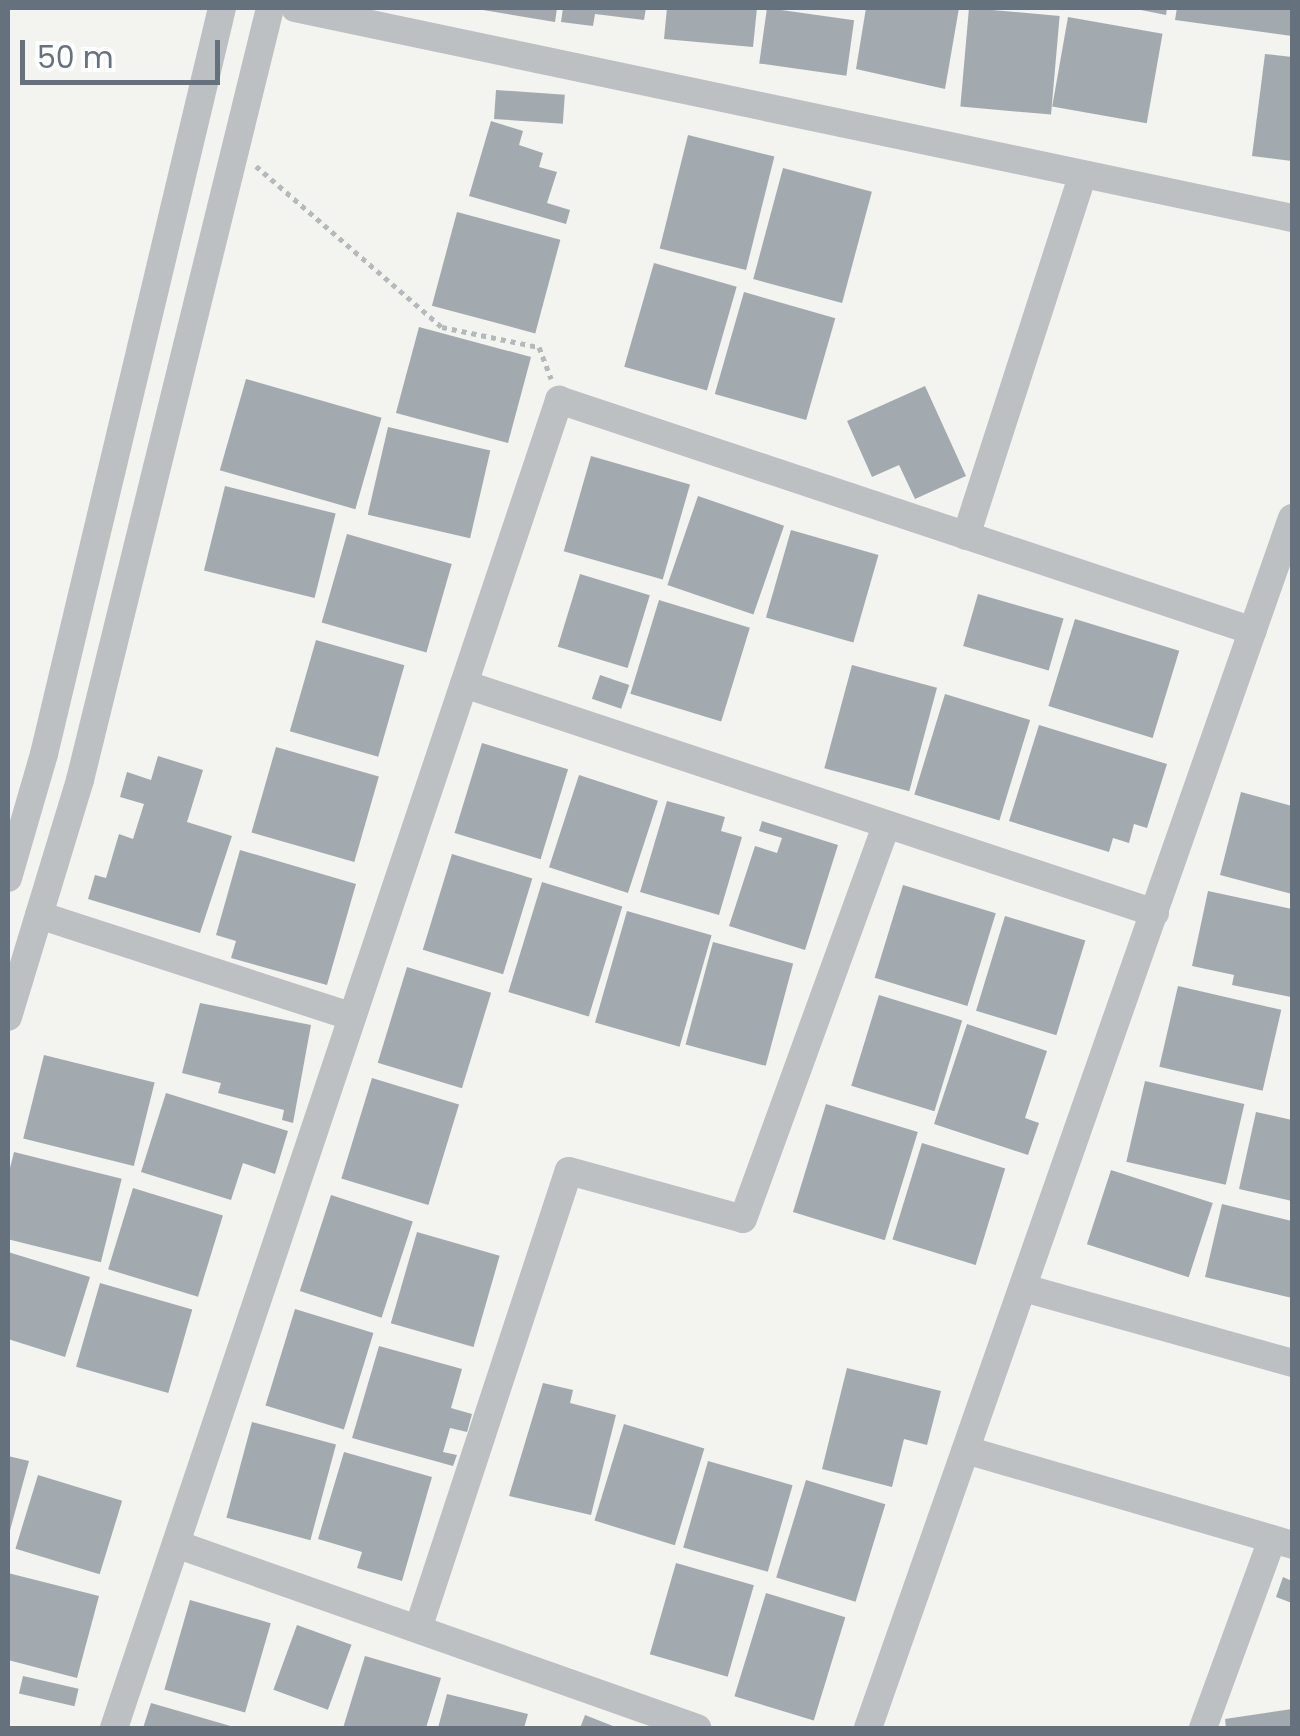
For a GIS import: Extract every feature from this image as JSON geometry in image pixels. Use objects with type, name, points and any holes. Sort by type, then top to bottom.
[{"type":"street","points":[[8,878],[44,754],[222,8]]},
{"type":"street","points":[[8,1018],[80,780],[270,8]]},
{"type":"street","points":[[295,8],[1292,218]]},
{"type":"street","points":[[966,536],[1083,174]]},
{"type":"street","points":[[114,1728],[558,400],[1253,631]]},
{"type":"street","points":[[868,1728],[1292,518]]},
{"type":"street","points":[[464,684],[1155,913]]},
{"type":"street","points":[[418,1630],[569,1171],[743,1218],[887,824]]},
{"type":"street","points":[[38,915],[352,1017]]},
{"type":"street","points":[[1024,1288],[1292,1364]]},
{"type":"street","points":[[966,1450],[1282,1542],[1203,1728]]},
{"type":"street","points":[[176,1544],[698,1728]]},
{"type":"path","points":[[236,148],[442,327],[538,347],[558,400]]},
{"type":"building","points":[[471,8],[557,8],[555,22]]},
{"type":"building","points":[[563,8],[646,8],[644,20],[595,14],[593,26],[561,22]]},
{"type":"building","points":[[667,8],[757,8],[753,47],[664,39]]},
{"type":"building","points":[[767,8],[854,20],[846,76],[759,63]]},
{"type":"building","points":[[866,8],[959,8],[945,89],[856,69]]},
{"type":"building","points":[[969,8],[1060,16],[1051,115],[960,107]]},
{"type":"building","points":[[1131,8],[1167,8],[1166,15]]},
{"type":"building","points":[[1177,8],[1292,8],[1292,36],[1175,20]]},
{"type":"building","points":[[1068,17],[1163,34],[1147,123],[1052,107]]},
{"type":"building","points":[[1265,54],[1292,57],[1292,161],[1252,156]]},
{"type":"building","points":[[496,90],[565,95],[563,124],[494,119]]},
{"type":"building","points":[[491,121],[523,131],[519,145],[543,153],[539,167],[557,172],[547,203],[570,210],[566,224],[469,196]]},
{"type":"building","points":[[688,135],[774,157],[746,270],[660,249]]},
{"type":"building","points":[[783,168],[872,192],[842,303],[753,279]]},
{"type":"building","points":[[457,212],[560,240],[535,333],[432,306]]},
{"type":"building","points":[[654,263],[737,287],[707,391],[624,367]]},
{"type":"building","points":[[744,292],[835,318],[806,420],[715,394]]},
{"type":"building","points":[[419,327],[531,357],[508,443],[396,413]]},
{"type":"building","points":[[246,379],[382,418],[355,509],[220,470]]},
{"type":"building","points":[[925,386],[966,476],[915,499],[899,465],[872,477],[847,421]]},
{"type":"building","points":[[388,427],[490,451],[470,538],[368,515]]},
{"type":"building","points":[[591,456],[690,484],[663,580],[564,551]]},
{"type":"building","points":[[225,486],[336,514],[315,598],[204,570]]},
{"type":"building","points":[[698,496],[784,526],[753,615],[667,585]]},
{"type":"building","points":[[791,530],[878,555],[853,643],[766,617]]},
{"type":"building","points":[[347,534],[452,564],[426,652],[322,622]]},
{"type":"building","points":[[580,574],[650,595],[628,668],[558,647]]},
{"type":"building","points":[[978,594],[1064,619],[1049,670],[963,646]]},
{"type":"building","points":[[659,600],[750,628],[721,721],[630,694]]},
{"type":"building","points":[[1075,619],[1179,651],[1153,738],[1048,706]]},
{"type":"building","points":[[316,640],[404,665],[378,757],[290,731]]},
{"type":"building","points":[[852,665],[937,688],[909,791],[824,768]]},
{"type":"building","points":[[600,675],[629,685],[621,709],[592,699]]},
{"type":"building","points":[[945,694],[1030,720],[999,820],[914,794]]},
{"type":"building","points":[[1039,725],[1167,764],[1147,828],[1134,824],[1129,843],[1113,838],[1109,852],[1009,821]]},
{"type":"building","points":[[482,743],[568,769],[541,859],[455,833]]},
{"type":"building","points":[[276,747],[379,776],[354,862],[251,833]]},
{"type":"building","points":[[158,756],[203,770],[187,822],[232,836],[200,933],[88,899],[95,875],[106,878],[119,834],[133,839],[144,804],[120,797],[127,772],[151,780]]},
{"type":"building","points":[[579,775],[658,801],[628,893],[549,867]]},
{"type":"building","points":[[1241,792],[1292,806],[1292,894],[1220,875]]},
{"type":"building","points":[[667,801],[725,817],[721,831],[742,837],[719,915],[640,892]]},
{"type":"building","points":[[762,821],[838,845],[805,950],[729,926],[755,846],[777,853],[782,838],[759,831]]},
{"type":"building","points":[[240,850],[356,884],[327,985],[231,958],[236,941],[216,935]]},
{"type":"building","points":[[452,854],[532,879],[503,974],[423,950]]},
{"type":"building","points":[[542,882],[622,907],[589,1017],[508,992]]},
{"type":"building","points":[[903,885],[996,913],[967,1006],[875,978]]},
{"type":"building","points":[[1208,891],[1292,909],[1291,997],[1232,985],[1234,975],[1192,966]]},
{"type":"building","points":[[627,911],[712,935],[680,1047],[595,1023]]},
{"type":"building","points":[[1005,916],[1085,941],[1056,1035],[976,1011]]},
{"type":"building","points":[[713,942],[793,963],[766,1066],[686,1044]]},
{"type":"building","points":[[407,967],[491,993],[462,1088],[378,1063]]},
{"type":"building","points":[[1178,986],[1281,1010],[1263,1091],[1159,1067]]},
{"type":"building","points":[[879,995],[962,1020],[934,1111],[851,1086]]},
{"type":"building","points":[[200,1003],[311,1025],[293,1123],[282,1120],[284,1110],[218,1093],[221,1083],[182,1073]]},
{"type":"building","points":[[967,1024],[1047,1051],[1025,1118],[1039,1123],[1028,1155],[934,1124]]},
{"type":"building","points":[[44,1055],[155,1083],[134,1166],[23,1138]]},
{"type":"building","points":[[372,1078],[459,1105],[428,1205],[341,1178]]},
{"type":"building","points":[[1145,1081],[1244,1104],[1226,1185],[1126,1162]]},
{"type":"building","points":[[166,1093],[288,1131],[275,1174],[243,1163],[231,1200],[141,1172]]},
{"type":"building","points":[[826,1104],[918,1132],[885,1240],[793,1212]]},
{"type":"building","points":[[1256,1112],[1292,1120],[1292,1201],[1239,1189]]},
{"type":"building","points":[[922,1143],[1005,1168],[976,1265],[892,1240]]},
{"type":"building","points":[[14,1152],[122,1179],[101,1262],[8,1239],[8,1176]]},
{"type":"building","points":[[1111,1170],[1213,1203],[1189,1277],[1087,1244]]},
{"type":"building","points":[[133,1188],[223,1215],[198,1297],[108,1269]]},
{"type":"building","points":[[331,1195],[413,1222],[382,1318],[300,1291]]},
{"type":"building","points":[[1222,1204],[1292,1221],[1292,1298],[1205,1277]]},
{"type":"building","points":[[417,1232],[500,1256],[473,1347],[391,1323]]},
{"type":"building","points":[[8,1252],[90,1277],[65,1357],[8,1339]]},
{"type":"building","points":[[100,1283],[192,1309],[168,1393],[76,1367]]},
{"type":"building","points":[[295,1309],[373,1333],[344,1430],[265,1406]]},
{"type":"building","points":[[379,1346],[462,1369],[451,1408],[472,1414],[467,1432],[450,1428],[443,1452],[457,1455],[453,1466],[352,1438]]},
{"type":"building","points":[[847,1368],[941,1391],[927,1445],[904,1439],[892,1487],[822,1469]]},
{"type":"building","points":[[543,1383],[573,1390],[570,1403],[616,1415],[591,1515],[509,1496]]},
{"type":"building","points":[[252,1422],[336,1445],[310,1540],[226,1518]]},
{"type":"building","points":[[624,1424],[704,1449],[675,1545],[594,1521]]},
{"type":"building","points":[[344,1452],[432,1477],[402,1581],[357,1568],[362,1552],[318,1539]]},
{"type":"building","points":[[8,1456],[29,1461],[9,1534],[8,1534]]},
{"type":"building","points":[[708,1461],[793,1485],[768,1572],[683,1548]]},
{"type":"building","points":[[38,1475],[122,1501],[100,1574],[15,1549]]},
{"type":"building","points":[[806,1480],[885,1504],[856,1602],[776,1578]]},
{"type":"building","points":[[676,1563],[754,1585],[728,1677],[650,1654]]},
{"type":"building","points":[[8,1573],[99,1596],[77,1678],[8,1660]]},
{"type":"building","points":[[1283,1577],[1292,1581],[1292,1603],[1276,1597]]},
{"type":"building","points":[[766,1593],[845,1617],[814,1721],[734,1696]]},
{"type":"building","points":[[190,1600],[271,1623],[245,1713],[164,1689]]},
{"type":"building","points":[[297,1625],[352,1645],[328,1710],[273,1690]]},
{"type":"building","points":[[365,1656],[441,1678],[426,1728],[343,1728]]},
{"type":"building","points":[[23,1676],[79,1689],[74,1706],[19,1694]]},
{"type":"building","points":[[447,1694],[528,1714],[524,1728],[438,1728]]},
{"type":"building","points":[[151,1703],[234,1727],[234,1728],[143,1728]]},
{"type":"building","points":[[1292,1709],[1292,1728],[1226,1728],[1225,1719]]},
{"type":"building","points":[[585,1715],[618,1728],[580,1728]]}]
